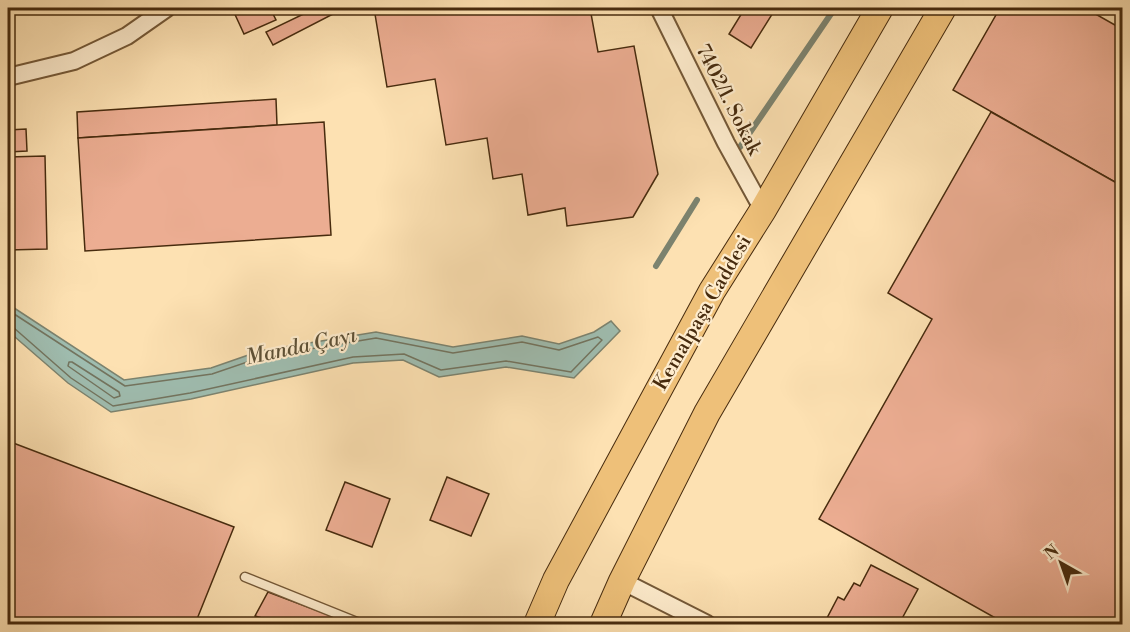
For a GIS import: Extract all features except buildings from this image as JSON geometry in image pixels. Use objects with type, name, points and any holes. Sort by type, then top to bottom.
[{"type":"main road","name":"Kemalpaşa Caddesi","points":[[537,624],[556,580],[712,291],[763,210],[880,8]]},
{"type":"main road","points":[[603,624],[622,581],[707,413],[943,8]]},
{"type":"street","points":[[8,77],[74,61],[127,36],[167,8]]},
{"type":"street","name":"7402/1. Sokak","points":[[659,8],[726,143],[763,210]]},
{"type":"street","points":[[622,581],[707,624]]},
{"type":"lane","points":[[246,577],[362,624]]},
{"type":"water","name":"Manda Çayı","points":[[8,304],[124,380],[211,368],[260,351],[376,332],[453,347],[522,336],[559,344],[594,332],[611,321],[620,331],[574,378],[506,367],[439,377],[403,360],[353,363],[191,399],[111,412],[68,383],[8,331]]},
{"type":"waterway","points":[[740,147],[835,8]]},
{"type":"waterway","points":[[656,266],[697,200]]}]
